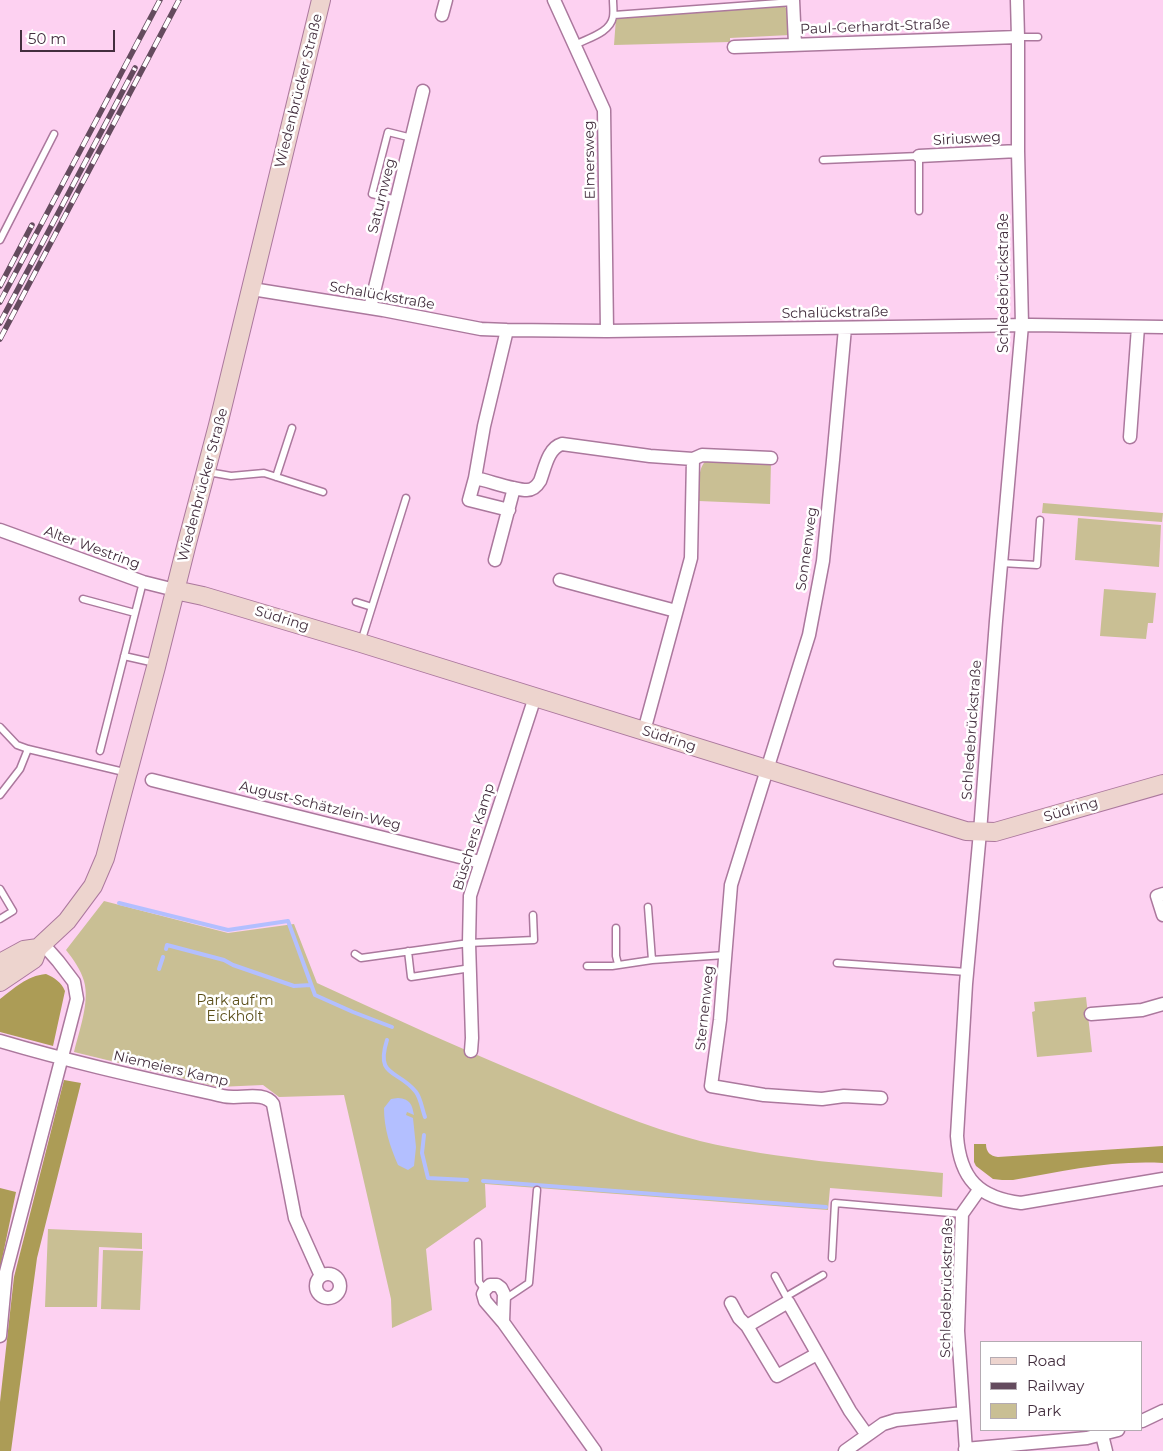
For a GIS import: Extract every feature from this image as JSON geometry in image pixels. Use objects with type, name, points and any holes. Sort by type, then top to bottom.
[{"type":"street","name":"Wiedenbrücker Straße","points":[[0,982],[34,959],[41,946],[71,916],[93,886],[105,858],[157,664],[252,289],[321,0]]},
{"type":"street","points":[[442,15],[446,0]]},
{"type":"street","name":"Elmersweg","points":[[554,0],[604,110],[607,331]]},
{"type":"street","name":"Schledebrückstraße","points":[[966,1450],[958,1331],[962,1214],[979,1190],[967,1175],[958,1151],[957,1136],[967,972],[1022,325],[1016,0]]},
{"type":"street","points":[[793,1],[795,44]]},
{"type":"street","name":"Paul-Gerhardt-Straße","points":[[734,47],[1018,37]]},
{"type":"street","name":"Saturnweg","points":[[370,308],[423,91]]},
{"type":"street","name":"Siriusweg","points":[[919,156],[1018,151]]},
{"type":"street","name":"Schalückstraße","points":[[252,289],[370,308],[481,329],[607,331],[1022,325],[1163,327]]},
{"type":"street","points":[[1130,438],[1138,327]]},
{"type":"street","name":"Sonnenweg","points":[[768,769],[809,635],[823,561],[845,328]]},
{"type":"street","points":[[507,330],[484,426],[475,478],[469,500],[508,510]]},
{"type":"street","points":[[475,478],[514,488],[532,489],[538,486],[551,451],[556,446],[562,444],[650,456],[693,459],[702,456],[772,458]]},
{"type":"street","points":[[644,731],[691,558],[693,459]]},
{"type":"street","points":[[495,560],[514,488]]},
{"type":"street","name":"Alter Westring","points":[[0,530],[142,582],[176,590]]},
{"type":"street","points":[[560,580],[676,611]]},
{"type":"street","name":"Südring","points":[[176,590],[204,596],[361,643],[966,831],[995,832],[1163,784]]},
{"type":"street","name":"Büschers Kamp","points":[[471,1051],[470,896],[534,697]]},
{"type":"street","name":"Sternenweg","points":[[768,769],[731,885],[720,1020],[711,1086],[764,1095],[822,1099],[844,1096],[881,1098]]},
{"type":"street","name":"August-Schätzlein-Weg","points":[[152,780],[480,862]]},
{"type":"street","points":[[1163,894],[1157,896],[1163,916]]},
{"type":"street","name":"Wiedenbrücker Straße","points":[[0,963],[24,950],[41,946]]},
{"type":"street","points":[[0,1336],[6,1272],[77,1000],[74,982],[58,961],[41,946]]},
{"type":"street","points":[[1091,1014],[1142,1010],[1163,1004]]},
{"type":"street","points":[[0,1041],[61,1059]]},
{"type":"street","name":"Niemeiers Kamp","points":[[61,1059],[231,1098],[263,1096],[270,1100],[273,1104],[295,1218],[321,1276]]},
{"type":"street","points":[[979,1190],[995,1198],[1021,1203],[1163,1179]]},
{"type":"street","points":[[504,1322],[504,1294],[502,1288],[497,1285],[490,1286],[485,1290],[485,1301],[504,1322],[595,1451]]},
{"type":"street","points":[[746,1326],[787,1299],[850,1411],[867,1435]]},
{"type":"street","points":[[731,1304],[776,1376],[817,1354]]},
{"type":"street","points":[[1143,1421],[1163,1411]]},
{"type":"street","points":[[845,1451],[883,1424],[896,1420],[963,1413]]},
{"type":"street","points":[[966,1450],[1088,1438],[1115,1431]]},
{"type":"street","points":[[1102,1435],[1106,1451]]},
{"type":"lane","points":[[575,45],[603,32],[611,24],[614,15],[613,0]]},
{"type":"lane","points":[[614,15],[793,1]]},
{"type":"lane","points":[[1018,37],[1038,37]]},
{"type":"lane","points":[[397,200],[372,194],[388,132],[412,138]]},
{"type":"lane","points":[[0,240],[54,134]]},
{"type":"lane","points":[[823,160],[919,156],[920,211]]},
{"type":"lane","points":[[276,477],[292,428]]},
{"type":"lane","points":[[206,471],[231,476],[264,473],[323,492]]},
{"type":"lane","points":[[361,643],[406,498]]},
{"type":"lane","points":[[1001,562],[1037,565],[1040,520]]},
{"type":"lane","points":[[100,751],[142,582]]},
{"type":"lane","points":[[83,599],[135,613]]},
{"type":"lane","points":[[356,602],[372,607]]},
{"type":"lane","points":[[124,656],[157,664]]},
{"type":"lane","points":[[0,727],[17,745],[28,749],[128,773]]},
{"type":"lane","points":[[0,795],[20,769],[28,749]]},
{"type":"lane","points":[[0,889],[14,911],[0,919]]},
{"type":"lane","points":[[648,907],[652,960]]},
{"type":"lane","points":[[355,954],[361,958],[470,943],[534,940],[533,915]]},
{"type":"lane","points":[[616,928],[616,956],[618,964]]},
{"type":"lane","points":[[408,951],[412,976],[471,968]]},
{"type":"lane","points":[[587,966],[612,966],[652,960],[725,955]]},
{"type":"lane","points":[[838,963],[967,972]]},
{"type":"lane","points":[[504,1299],[529,1283],[537,1190]]},
{"type":"lane","points":[[832,1258],[835,1203],[962,1214]]},
{"type":"lane","points":[[478,1242],[479,1282],[485,1290]]},
{"type":"lane","points":[[775,1276],[787,1299],[823,1275]]},
{"type":"green space","points":[[784,6],[789,11],[790,35],[730,38],[730,42],[614,45],[616,18]]},
{"type":"green space","points":[[707,460],[771,462],[770,504],[699,501],[700,473]]},
{"type":"green space","points":[[1043,503],[1163,513],[1162,522],[1042,513]]},
{"type":"green space","points":[[1078,518],[1161,525],[1159,567],[1075,560]]},
{"type":"green space","points":[[1104,589],[1156,593],[1153,623],[1148,623],[1146,639],[1100,636]]},
{"type":"green space","name":"Park auf‘m Eickholt","points":[[104,901],[228,933],[294,924],[317,983],[513,1070],[619,1114],[659,1129],[700,1141],[760,1153],[943,1173],[942,1197],[830,1188],[828,1210],[485,1184],[486,1207],[426,1249],[432,1310],[392,1328],[391,1299],[344,1095],[279,1097],[263,1085],[218,1087],[74,1052],[86,998],[81,973],[66,950]]},
{"type":"green space","points":[[1086,997],[1092,1052],[1037,1057],[1032,1012],[1035,1011],[1034,1002]]},
{"type":"green space","points":[[48,1229],[142,1233],[142,1249],[99,1247],[97,1307],[45,1307]]},
{"type":"green space","points":[[103,1250],[143,1251],[140,1310],[101,1309]]},
{"type":"shaded area","points":[[46,974],[62,985],[65,991],[53,1046],[0,1032],[0,999],[32,977]]},
{"type":"shaded area","points":[[64,1080],[81,1083],[37,1258],[11,1451],[0,1451],[0,1402],[14,1277]]},
{"type":"shaded area","points":[[974,1144],[986,1144],[989,1153],[998,1157],[1163,1146],[1163,1163],[1144,1162],[1106,1165],[1013,1180],[1002,1180],[993,1179],[976,1166],[974,1162]]},
{"type":"shaded area","points":[[0,1188],[16,1192],[0,1269]]},
{"type":"water","points":[[398,1098],[410,1103],[414,1115],[407,1112],[406,1115],[413,1118],[416,1147],[414,1166],[408,1170],[398,1165],[385,1123],[384,1108],[391,1099]]},
{"type":"waterway","points":[[119,903],[228,930],[288,921],[315,995],[392,1027]]},
{"type":"waterway","points":[[166,949],[167,945],[224,960],[233,965],[294,986],[311,985]]},
{"type":"waterway","points":[[159,969],[163,957]]},
{"type":"waterway","points":[[387,1040],[384,1052],[386,1067],[416,1092],[425,1117]]},
{"type":"waterway","points":[[424,1135],[422,1153],[428,1178],[467,1180]]},
{"type":"waterway","points":[[483,1181],[826,1207]]},
{"type":"railway","points":[[0,302],[160,0]]},
{"type":"railway","points":[[0,339],[179,0]]},
{"type":"railway","points":[[0,323],[135,68]]},
{"type":"railway","points":[[0,286],[32,225]]}]
